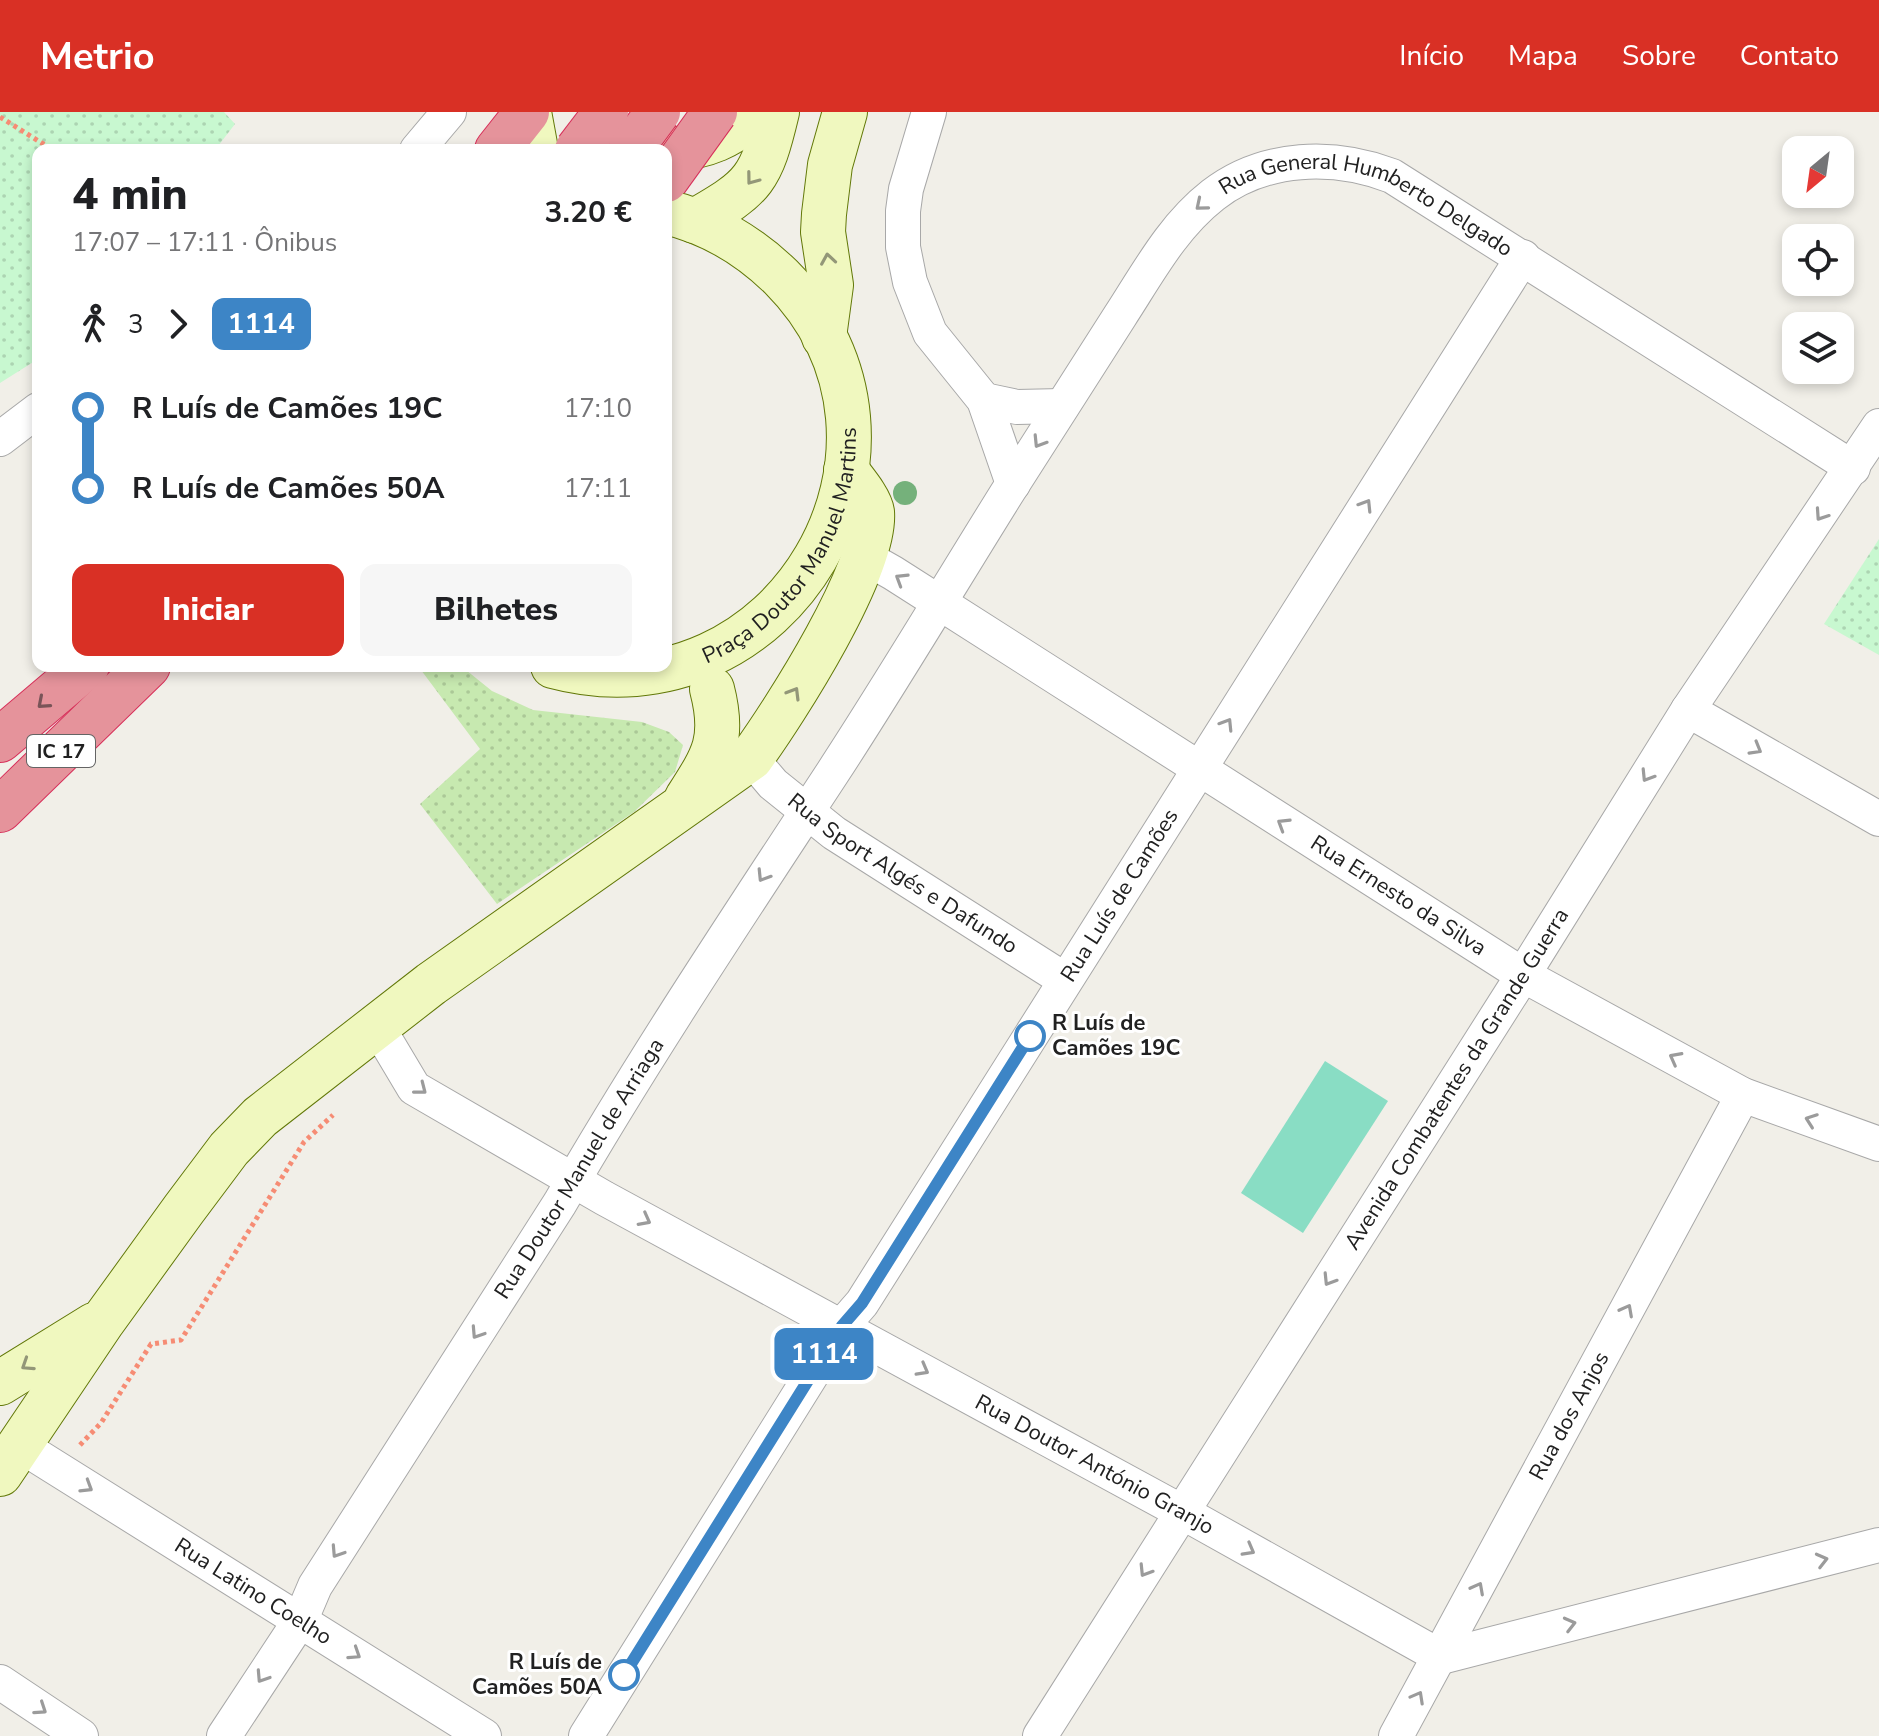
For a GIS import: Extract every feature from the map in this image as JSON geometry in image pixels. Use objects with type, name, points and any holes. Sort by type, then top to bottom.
[{"type":"highway","points":[[502,144],[528,112]]},
{"type":"highway","points":[[603,135],[658,112]]},
{"type":"highway","points":[[672,172],[715,112]]},
{"type":"highway","name":"IC 17","points":[[0,740],[80,672]]},
{"type":"highway","name":"IC 17","points":[[0,810],[135,679]]},
{"type":"street","points":[[422,144],[449,112]]},
{"type":"street","points":[[528,112],[534,124],[536,144]]},
{"type":"street","points":[[672,150],[720,140],[759,112]]},
{"type":"street","points":[[681,217],[729,202],[752,183],[765,158],[777,112]]},
{"type":"street","points":[[824,337],[831,285],[823,232],[826,189],[845,112]]},
{"type":"street","points":[[929,112],[906,189],[903,247],[907,268],[914,296],[930,333],[984,400],[1013,484]]},
{"type":"street","points":[[603,135],[641,144]]},
{"type":"street","name":"Rua General Humberto Delgado","points":[[939,603],[1177,227],[1216,192],[1256,171],[1282,164],[1348,162],[1392,176],[1853,468]]},
{"type":"street","name":"Praça Doutor Manuel Martins","points":[[672,667],[708,655],[747,634],[780,606],[808,572],[837,513],[846,470],[848,436],[845,401],[836,369],[824,337],[809,311],[770,267],[735,241],[681,217]]},
{"type":"street","name":"Rua Luís de Camões","points":[[586,1736],[842,1326],[862,1303],[1523,257]]},
{"type":"street","points":[[984,400],[1008,407],[1062,406]]},
{"type":"street","points":[[0,439],[32,415]]},
{"type":"street","name":"Avenida Combatentes da Grande Guerra","points":[[1040,1736],[1688,710],[1879,426]]},
{"type":"street","points":[[10,1460],[103,1321],[201,1186],[244,1133],[431,984],[751,758],[773,727],[842,607],[870,535],[872,509],[846,470]]},
{"type":"street","name":"Rua Ernesto da Silva","points":[[863,556],[1523,975],[1743,1095],[1879,1144]]},
{"type":"street","name":"Rua Doutor Manuel de Arriaga","points":[[224,1736],[301,1619],[315,1586],[939,603]]},
{"type":"street","points":[[672,670],[696,676],[712,689],[751,758]]},
{"type":"street","name":"Praça Doutor Manuel Martins","points":[[590,672],[647,672]]},
{"type":"street","points":[[679,811],[704,771],[716,744],[720,718],[712,689]]},
{"type":"street","points":[[1688,710],[1879,819]]},
{"type":"street","name":"Rua Sport Algés e Dafundo","points":[[751,758],[773,784],[834,833],[1065,980]]},
{"type":"street","name":"Rua Doutor António Granjo","points":[[377,1026],[414,1088],[574,1180],[1441,1657]]},
{"type":"street","name":"Rua dos Anjos","points":[[1396,1736],[1743,1095]]},
{"type":"street","points":[[0,1383],[103,1321]]},
{"type":"street","name":"Rua Latino Coelho","points":[[10,1460],[59,1470],[484,1736]]},
{"type":"street","points":[[1441,1657],[1879,1545]]},
{"type":"street","points":[[2,1687],[81,1736]]},
{"type":"path","points":[[0,117],[43,144]]},
{"type":"path","points":[[59,1470],[101,1423],[151,1344],[181,1340],[304,1142],[336,1111]]},
{"type":"green space","points":[[0,112],[224,112],[235,124],[220,144],[32,144],[32,363],[0,383]]},
{"type":"green space","points":[[1879,539],[1879,655],[1824,624]]},
{"type":"green space","points":[[422,672],[468,672],[492,691],[533,710],[642,722],[669,732],[683,745],[675,772],[634,812],[497,904],[420,804],[480,749]]},
{"type":"green space","points":[[1325,1061],[1388,1101],[1303,1233],[1241,1193]]},
{"type":"bus line","name":"1114","points":[[624,1675],[842,1326],[862,1303],[1030,1036]]},
{"type":"place","name":"R Luís de Camões 19C","points":[[1030,1036]]},
{"type":"place","name":"R Luís de Camões 50A","points":[[624,1675]]}]
